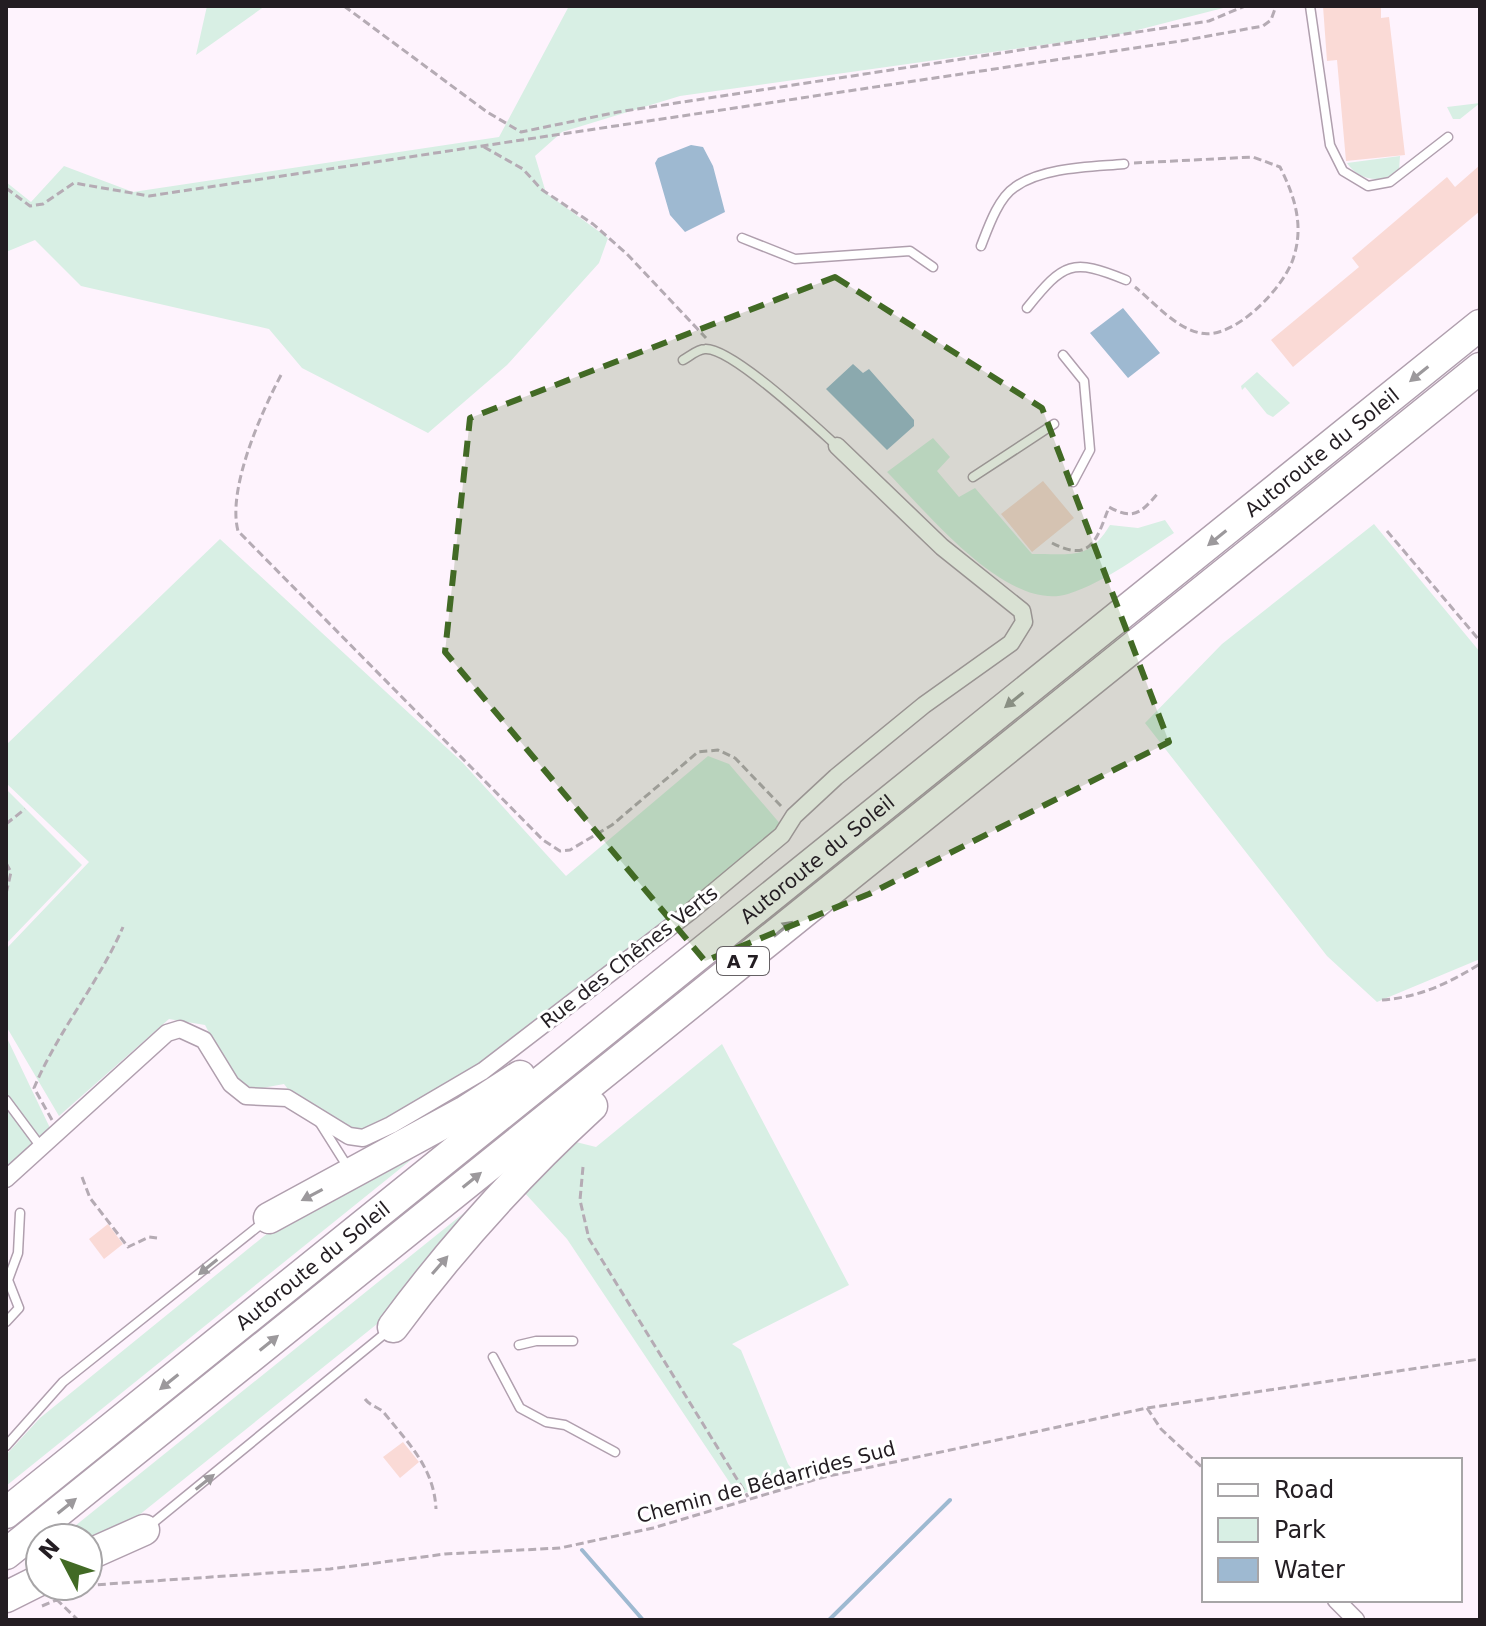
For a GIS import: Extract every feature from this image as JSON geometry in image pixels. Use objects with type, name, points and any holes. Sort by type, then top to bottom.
[{"type":"highway","name":"Autoroute du Soleil","points":[[6,1513],[1480,325]]},
{"type":"highway","name":"Autoroute du Soleil","points":[[6,1554],[1480,368]]},
{"type":"highway","points":[[269,1218],[464,1112],[665,981]]},
{"type":"highway","points":[[393,1327],[431,1275],[503,1192],[622,1078],[685,1008]]},
{"type":"highway","points":[[104,1548],[144,1530]]},
{"type":"street","name":"Rue des Chênes Verts","points":[[6,1179],[62,1132],[167,1033],[180,1029],[204,1040],[231,1084],[246,1096],[287,1098],[349,1136],[363,1138],[483,1071],[691,911],[782,835],[794,816],[924,705],[1011,643],[1024,622],[1022,611],[1006,595],[942,547],[837,446]]},
{"type":"street","points":[[1338,1602],[1356,1620]]},
{"type":"lane","points":[[1310,6],[1330,145],[1343,171],[1368,186],[1390,182],[1448,137]]},
{"type":"lane","points":[[981,246],[994,216],[1014,187],[1067,168],[1124,164]]},
{"type":"lane","points":[[742,238],[795,259],[910,251],[933,267]]},
{"type":"lane","points":[[1027,308],[1061,271],[1086,264],[1126,280]]},
{"type":"lane","points":[[683,360],[702,348],[716,350],[775,391],[837,446]]},
{"type":"lane","points":[[1063,355],[1084,381],[1090,450],[1073,482]]},
{"type":"lane","points":[[973,477],[1054,424]]},
{"type":"lane","points":[[6,1100],[42,1148]]},
{"type":"lane","points":[[317,1119],[351,1174]]},
{"type":"lane","points":[[6,1322],[19,1308],[7,1279],[18,1253],[20,1213]]},
{"type":"lane","points":[[6,1446],[63,1382],[269,1218]]},
{"type":"lane","points":[[144,1530],[330,1382],[393,1327]]},
{"type":"lane","points":[[519,1345],[536,1341],[573,1341]]},
{"type":"lane","points":[[493,1357],[520,1408],[546,1422],[565,1425],[615,1452]]},
{"type":"path","points":[[344,6],[487,112],[521,132],[618,112],[1209,21],[1245,6]]},
{"type":"path","points":[[6,188],[30,206],[43,204],[74,183],[149,196],[1181,41],[1263,26],[1271,20],[1276,6]]},
{"type":"path","points":[[480,145],[501,153],[523,169],[541,189],[593,224],[627,254],[716,350]]},
{"type":"path","points":[[1124,164],[1253,157],[1280,167],[1297,203],[1294,256],[1270,297],[1234,327],[1203,335],[1179,326],[1126,280]]},
{"type":"path","points":[[281,375],[240,481],[234,516],[238,531],[543,840],[560,851],[570,850],[612,825],[698,752],[718,750],[735,758],[794,816]]},
{"type":"path","points":[[1052,543],[1078,550],[1090,547],[1097,540],[1109,507],[1129,516],[1141,513],[1158,493]]},
{"type":"path","points":[[1387,531],[1480,641]]},
{"type":"path","points":[[6,824],[25,809]]},
{"type":"path","points":[[6,863],[11,872],[6,894]]},
{"type":"path","points":[[62,1132],[43,1110],[34,1088],[68,1025],[105,968],[123,927]]},
{"type":"path","points":[[1382,1000],[1412,998],[1442,987],[1480,964]]},
{"type":"path","points":[[583,1167],[580,1200],[589,1239],[749,1498]]},
{"type":"path","points":[[82,1177],[90,1198],[128,1247],[149,1237],[157,1238]]},
{"type":"path","name":"Chemin de Bédarrides Sud","points":[[104,1584],[330,1569],[445,1554],[560,1548],[653,1528],[824,1477],[1147,1408],[1480,1359]]},
{"type":"path","points":[[365,1399],[385,1411],[419,1454],[428,1472],[436,1509]]},
{"type":"path","points":[[1147,1408],[1161,1429],[1202,1467]]},
{"type":"path","points":[[61,1602],[78,1620]]},
{"type":"highlighted area","points":[[835,277],[1042,408],[1169,742],[869,894],[705,961],[445,652],[470,418]]},
{"type":"green space","points":[[207,6],[265,6],[196,55]]},
{"type":"green space","points":[[569,6],[1231,6],[1122,34],[680,96],[562,132],[535,156],[546,193],[608,238],[599,263],[507,365],[428,433],[302,368],[269,329],[81,286],[35,240],[6,252],[6,182],[31,202],[64,166],[133,192],[499,137]]},
{"type":"green space","points":[[1480,103],[1460,119],[1453,119],[1447,107]]},
{"type":"green space","points":[[1400,156],[1399,171],[1378,179],[1358,174],[1347,163]]},
{"type":"green space","points":[[1257,372],[1290,403],[1273,417],[1245,387],[1242,390],[1241,386]]},
{"type":"green space","points":[[933,438],[950,457],[937,471],[959,497],[975,488],[1032,554],[1068,554],[1086,550],[1102,537],[1110,525],[1138,528],[1165,520],[1174,533],[1110,575],[1068,594],[1044,596],[1019,588],[969,555],[887,472]]},
{"type":"green space","points":[[1374,524],[1480,652],[1480,959],[1377,1002],[1327,956],[1145,723],[1222,644]]},
{"type":"green space","points":[[220,539],[462,762],[566,876],[708,756],[729,764],[782,826],[480,1069],[351,1141],[315,1124],[284,1084],[257,1089],[235,1082],[205,1025],[169,1019],[59,1116],[6,1026],[6,949],[89,862],[6,783],[6,745]]},
{"type":"green space","points":[[6,789],[82,865],[6,944]]},
{"type":"green space","points":[[6,1036],[50,1128],[6,1167]]},
{"type":"green space","points":[[722,1044],[849,1285],[732,1344],[741,1350],[788,1464],[797,1476],[738,1495],[567,1239],[522,1190],[576,1142],[596,1147]]},
{"type":"green space","points":[[437,1139],[6,1486],[6,1455],[40,1418],[296,1210]]},
{"type":"green space","points":[[490,1192],[377,1324],[118,1532],[104,1539],[104,1522],[80,1522]]},
{"type":"water","points":[[691,145],[703,147],[713,166],[725,212],[685,232],[670,215],[655,163],[658,158]]},
{"type":"water","points":[[1123,308],[1160,353],[1128,378],[1090,333]]},
{"type":"water","points":[[853,364],[863,373],[869,369],[914,420],[914,426],[887,450],[826,389]]},
{"type":"building","points":[[1323,6],[1381,6],[1381,18],[1389,17],[1405,155],[1346,161],[1337,60],[1327,61]]},
{"type":"building","points":[[1480,165],[1480,211],[1293,367],[1271,340],[1359,267],[1352,258],[1447,177],[1455,187]]},
{"type":"building","points":[[1043,481],[1074,518],[1032,552],[1001,514]]},
{"type":"building","points":[[108,1224],[123,1244],[104,1259],[89,1239]]},
{"type":"building","points":[[403,1442],[419,1462],[400,1478],[383,1457]]},
{"type":"waterway","points":[[829,1620],[950,1500]]},
{"type":"waterway","points":[[582,1550],[643,1620]]}]
